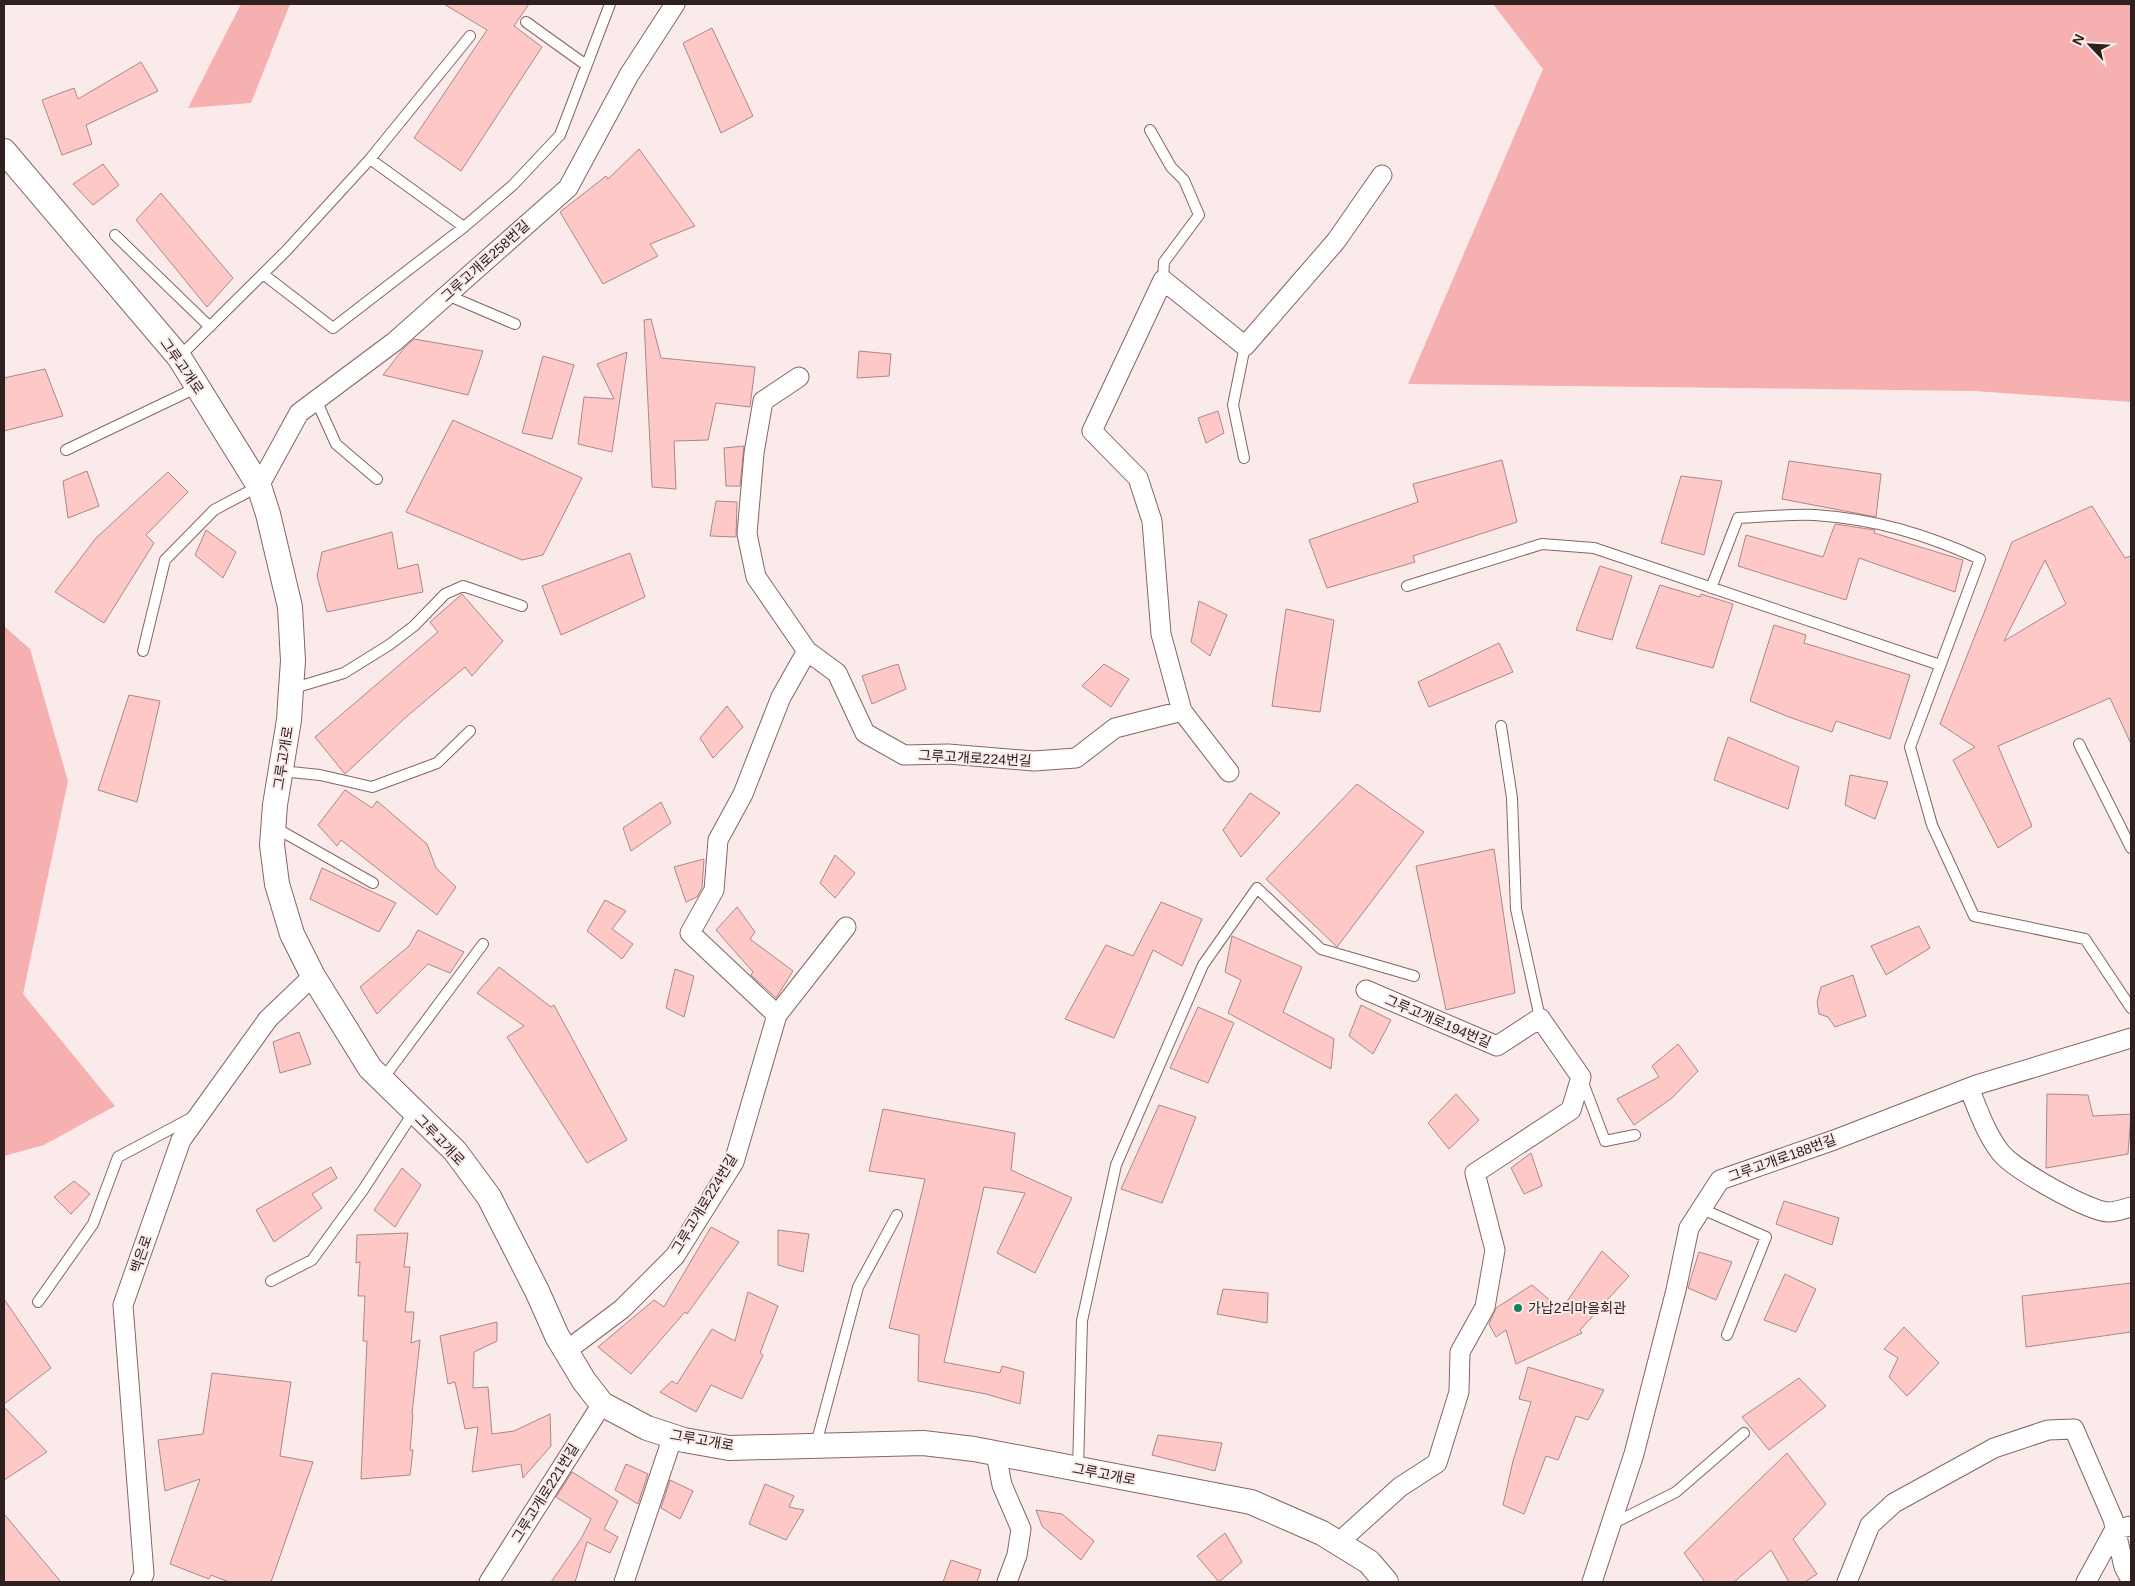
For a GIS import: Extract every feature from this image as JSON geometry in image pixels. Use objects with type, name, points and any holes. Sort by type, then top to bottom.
[{"type":"street","name":"그루고개로258번길","points":[[259,486],[299,413],[394,342],[568,188],[629,75],[675,4]]},
{"type":"street","name":"그루고개로","points":[[4,151],[179,357],[259,486],[271,524],[290,607],[293,661],[292,690],[272,845],[277,884],[292,934],[312,976],[370,1068],[455,1152],[489,1197],[566,1351],[602,1404],[647,1428],[673,1436],[729,1448],[816,1444],[923,1443],[996,1454],[1251,1502],[1322,1533],[1369,1562],[1386,1582]]},
{"type":"street","points":[[1229,772],[1182,711],[1161,634],[1152,521],[1138,478],[1092,431],[1163,280],[1245,346],[1336,241],[1382,175]]},
{"type":"street","name":"그루고개로224번길","points":[[799,376],[763,401],[754,453],[747,534],[756,577],[807,651],[837,673],[865,733],[904,755],[948,754],[1034,761],[1076,758],[1115,728],[1182,711]]},
{"type":"street","points":[[777,1015],[690,932],[714,890],[718,840],[743,794],[781,697],[807,651]]},
{"type":"street","name":"그루고개로224번길","points":[[566,1351],[622,1308],[675,1256],[734,1162],[777,1015],[846,927]]},
{"type":"street","name":"백은로","points":[[146,1580],[123,1305],[181,1140],[268,1020],[312,976]]},
{"type":"street","name":"그루고개로194번길","points":[[1366,990],[1497,1046],[1540,1018]]},
{"type":"street","points":[[1338,1543],[1400,1487],[1437,1463],[1459,1392],[1460,1352],[1485,1307],[1495,1250],[1475,1173],[1572,1110],[1581,1077],[1540,1018]]},
{"type":"street","name":"그루고개로188번길","points":[[1592,1582],[1634,1454],[1676,1290],[1689,1228],[1720,1180],[1834,1140],[1969,1088],[2131,1038]]},
{"type":"street","points":[[1969,1088],[1987,1132],[2002,1154],[2029,1175],[2086,1206],[2108,1212],[2131,1208]]},
{"type":"street","name":"그루고개로221번길","points":[[489,1582],[602,1404]]},
{"type":"street","points":[[1847,1582],[1870,1525],[1894,1503],[1994,1448],[2048,1430],[2074,1429],[2113,1518],[2123,1527],[2124,1567],[2131,1580]]},
{"type":"street","points":[[624,1582],[673,1436]]},
{"type":"street","points":[[996,1454],[1002,1485],[1020,1529],[1017,1555],[1007,1582]]},
{"type":"street","points":[[2086,1582],[2123,1527]]},
{"type":"lane","points":[[262,274],[333,328],[464,227],[513,185],[560,135],[610,4]]},
{"type":"lane","points":[[526,22],[586,65]]},
{"type":"lane","points":[[179,357],[262,274],[370,159],[470,36]]},
{"type":"lane","points":[[1150,130],[1171,167],[1184,180],[1199,215],[1164,262],[1163,280]]},
{"type":"lane","points":[[370,159],[464,227]]},
{"type":"lane","points":[[115,235],[210,326]]},
{"type":"lane","points":[[447,295],[515,324]]},
{"type":"lane","points":[[1244,458],[1233,405],[1245,346]]},
{"type":"lane","points":[[66,450],[198,387]]},
{"type":"lane","points":[[316,400],[336,444],[377,479]]},
{"type":"lane","points":[[143,651],[165,560],[214,510],[259,486]]},
{"type":"lane","points":[[1711,588],[1738,518],[1814,515],[1886,524],[1944,542],[1980,559],[1910,747],[1932,824],[1974,916],[2085,939],[2131,1008]]},
{"type":"lane","points":[[1407,586],[1542,544],[1594,548],[1940,665]]},
{"type":"lane","points":[[292,690],[344,673],[389,645],[414,626],[445,594],[462,586],[522,606]]},
{"type":"lane","points":[[1502,726],[1512,798],[1516,909],[1540,1018]]},
{"type":"lane","points":[[281,771],[320,774],[372,787],[437,764],[470,731]]},
{"type":"lane","points":[[2079,744],[2131,848]]},
{"type":"lane","points":[[274,827],[373,882]]},
{"type":"lane","points":[[1078,1469],[1082,1321],[1116,1165],[1203,965],[1257,888],[1321,949],[1414,976]]},
{"type":"lane","points":[[382,1080],[483,944]]},
{"type":"lane","points":[[1581,1077],[1605,1141],[1635,1134]]},
{"type":"lane","points":[[270,1281],[312,1260],[363,1190],[414,1112]]},
{"type":"lane","points":[[38,1302],[93,1224],[118,1157],[200,1113]]},
{"type":"lane","points":[[1702,1209],[1766,1237],[1727,1335]]},
{"type":"lane","points":[[816,1444],[858,1287],[897,1216]]},
{"type":"lane","points":[[1612,1524],[1676,1492],[1744,1433]]},
{"type":"shaded area","points":[[241,4],[290,4],[251,103],[188,108]]},
{"type":"shaded area","points":[[1493,4],[2131,4],[2131,402],[1975,391],[1408,384],[1543,69]]},
{"type":"shaded area","points":[[4,626],[30,649],[68,781],[23,994],[115,1106],[44,1145],[4,1156]]},
{"type":"building","points":[[444,4],[529,4],[514,26],[542,47],[461,171],[414,138],[487,30]]},
{"type":"building","points":[[712,28],[753,116],[721,133],[683,43]]},
{"type":"building","points":[[141,62],[158,91],[86,125],[92,144],[62,155],[42,100],[74,88],[78,99]]},
{"type":"building","points":[[639,149],[695,226],[650,244],[658,256],[603,284],[560,212],[606,176],[608,179]]},
{"type":"building","points":[[103,164],[119,185],[93,205],[73,184]]},
{"type":"building","points":[[161,193],[233,278],[207,307],[136,220]]},
{"type":"building","points":[[651,319],[661,358],[755,367],[750,407],[716,403],[708,440],[674,441],[676,489],[652,487],[644,320]]},
{"type":"building","points":[[414,339],[483,351],[468,395],[383,375],[404,348]]},
{"type":"building","points":[[859,351],[891,354],[889,376],[857,378]]},
{"type":"building","points":[[627,352],[612,452],[578,444],[584,397],[614,399],[597,364]]},
{"type":"building","points":[[543,356],[574,365],[552,439],[522,433]]},
{"type":"building","points":[[45,369],[63,416],[4,431],[4,378]]},
{"type":"building","points":[[1218,411],[1224,433],[1206,443],[1198,418]]},
{"type":"building","points":[[453,420],[582,478],[543,555],[522,560],[406,512]]},
{"type":"building","points":[[744,446],[740,486],[726,486],[724,448]]},
{"type":"building","points":[[1502,460],[1517,522],[1413,556],[1415,562],[1327,588],[1309,540],[1418,502],[1413,484]]},
{"type":"building","points":[[1789,461],[1881,474],[1876,517],[1782,499]]},
{"type":"building","points":[[87,471],[99,506],[68,518],[63,481]]},
{"type":"building","points":[[168,472],[188,492],[146,535],[154,543],[104,623],[55,592],[96,538]]},
{"type":"building","points":[[1681,476],[1722,481],[1704,555],[1661,543]]},
{"type":"building","points":[[716,501],[737,502],[736,537],[710,536]]},
{"type":"building","points":[[2092,506],[2125,558],[2131,556],[2131,744],[2110,698],[1998,746],[2032,826],[1998,848],[1953,760],[1975,747],[1940,724],[2012,542]],"holes":[[[2045,560],[2066,604],[2004,641]]]},
{"type":"building","points":[[1835,524],[1875,530],[1874,533],[1963,560],[1955,592],[1859,558],[1846,600],[1738,566],[1746,535],[1823,557]]},
{"type":"building","points":[[206,530],[236,552],[223,578],[195,555]]},
{"type":"building","points":[[392,532],[398,569],[418,564],[423,592],[327,612],[317,576],[322,552]]},
{"type":"building","points":[[630,553],[645,597],[561,635],[542,586]]},
{"type":"building","points":[[1600,566],[1632,576],[1612,640],[1576,630]]},
{"type":"building","points":[[1660,585],[1700,597],[1701,594],[1733,604],[1713,668],[1636,648]]},
{"type":"building","points":[[462,594],[503,641],[472,676],[465,667],[405,718],[345,774],[315,737],[438,632],[430,622]]},
{"type":"building","points":[[1199,601],[1227,615],[1210,656],[1191,642]]},
{"type":"building","points":[[1286,609],[1334,620],[1320,712],[1272,706]]},
{"type":"building","points":[[1774,625],[1806,635],[1804,643],[1910,675],[1890,739],[1836,721],[1832,732],[1750,701]]},
{"type":"building","points":[[1499,643],[1513,672],[1429,707],[1418,682]]},
{"type":"building","points":[[898,664],[906,689],[872,704],[862,676]]},
{"type":"building","points":[[1104,664],[1129,679],[1111,707],[1082,686]]},
{"type":"building","points":[[129,695],[160,701],[137,802],[98,790]]},
{"type":"building","points":[[727,706],[743,727],[713,758],[700,738]]},
{"type":"building","points":[[1728,737],[1799,767],[1788,809],[1714,780]]},
{"type":"building","points":[[1850,775],[1888,782],[1875,819],[1845,805]]},
{"type":"building","points":[[1357,784],[1424,832],[1337,947],[1266,879]]},
{"type":"building","points":[[345,790],[372,808],[377,801],[427,844],[436,868],[456,887],[437,915],[341,840],[337,846],[318,825]]},
{"type":"building","points":[[1250,793],[1280,813],[1241,857],[1223,830]]},
{"type":"building","points":[[661,802],[671,823],[631,851],[623,828]]},
{"type":"building","points":[[1494,849],[1515,993],[1446,1010],[1416,866]]},
{"type":"building","points":[[835,855],[855,873],[835,898],[820,883]]},
{"type":"building","points":[[704,859],[702,888],[697,897],[686,902],[674,867]]},
{"type":"building","points":[[322,868],[396,903],[379,932],[310,899]]},
{"type":"building","points":[[605,900],[626,911],[612,929],[633,944],[622,959],[587,931]]},
{"type":"building","points":[[1161,902],[1202,919],[1182,966],[1153,950],[1114,1038],[1065,1019],[1106,945],[1133,956]]},
{"type":"building","points":[[737,907],[755,932],[750,939],[793,971],[776,998],[751,975],[753,972],[716,930]]},
{"type":"building","points":[[1919,926],[1930,948],[1886,975],[1871,946]]},
{"type":"building","points":[[418,930],[464,952],[450,973],[428,964],[377,1014],[360,987],[409,946]]},
{"type":"building","points":[[1232,936],[1302,967],[1283,1012],[1334,1039],[1331,1069],[1228,1013],[1241,980],[1225,972]]},
{"type":"building","points":[[499,967],[551,1007],[554,1005],[627,1140],[587,1163],[507,1037],[524,1026],[477,993]]},
{"type":"building","points":[[675,969],[694,976],[684,1017],[666,1008]]},
{"type":"building","points":[[1853,975],[1866,1016],[1835,1027],[1828,1017],[1819,1014],[1817,1002],[1821,987]]},
{"type":"building","points":[[1361,1005],[1391,1020],[1373,1054],[1349,1036]]},
{"type":"building","points":[[1198,1007],[1234,1023],[1208,1083],[1170,1068]]},
{"type":"building","points":[[299,1032],[311,1064],[280,1073],[273,1042]]},
{"type":"building","points":[[1678,1044],[1698,1071],[1672,1098],[1634,1125],[1617,1099],[1659,1077],[1652,1066]]},
{"type":"building","points":[[1456,1094],[1479,1120],[1449,1149],[1428,1123]]},
{"type":"building","points":[[2047,1094],[2088,1095],[2093,1116],[2131,1114],[2128,1154],[2046,1168]]},
{"type":"building","points":[[1159,1105],[1196,1117],[1162,1203],[1121,1189]]},
{"type":"building","points":[[883,1109],[1015,1133],[1011,1170],[1072,1198],[1035,1273],[997,1253],[1025,1193],[984,1187],[944,1362],[1000,1373],[1002,1366],[1024,1372],[1020,1404],[986,1394],[918,1381],[919,1335],[889,1328],[925,1179],[869,1171]]},
{"type":"building","points":[[1531,1153],[1542,1186],[1524,1194],[1511,1168]]},
{"type":"building","points":[[331,1167],[337,1178],[312,1194],[322,1208],[274,1242],[256,1210]]},
{"type":"building","points":[[402,1168],[421,1185],[395,1227],[374,1210]]},
{"type":"building","points":[[74,1181],[90,1194],[71,1214],[54,1197]]},
{"type":"building","points":[[1784,1201],[1839,1218],[1832,1245],[1776,1224]]},
{"type":"building","points":[[711,1227],[739,1242],[687,1314],[685,1312],[631,1374],[598,1347],[654,1300],[664,1307]]},
{"type":"building","points":[[778,1230],[809,1234],[803,1272],[778,1265]]},
{"type":"building","points":[[408,1233],[404,1267],[410,1267],[405,1312],[414,1312],[411,1343],[420,1340],[412,1414],[410,1450],[413,1450],[410,1475],[361,1479],[367,1341],[363,1341],[365,1296],[358,1296],[360,1262],[356,1263],[357,1235]]},
{"type":"building","points":[[1602,1251],[1629,1276],[1580,1330],[1582,1333],[1516,1364],[1506,1330],[1496,1337],[1489,1324],[1496,1308],[1532,1285],[1561,1310]]},
{"type":"building","points":[[1699,1252],[1732,1262],[1716,1300],[1688,1288]]},
{"type":"building","points":[[1785,1274],[1816,1289],[1796,1332],[1764,1320]]},
{"type":"building","points":[[2131,1283],[2131,1332],[2026,1347],[2022,1296]]},
{"type":"building","points":[[1223,1289],[1268,1293],[1267,1323],[1217,1314]]},
{"type":"building","points":[[748,1292],[778,1306],[760,1353],[763,1355],[742,1399],[711,1385],[696,1412],[660,1392],[672,1381],[677,1384],[712,1329],[735,1341]]},
{"type":"building","points":[[4,1299],[51,1368],[4,1404]]},
{"type":"building","points":[[497,1322],[497,1341],[474,1352],[473,1388],[488,1387],[492,1434],[514,1431],[550,1414],[551,1446],[523,1478],[521,1464],[472,1472],[478,1427],[465,1429],[455,1382],[448,1384],[440,1336]]},
{"type":"building","points":[[1904,1327],[1939,1363],[1907,1396],[1889,1377],[1898,1358],[1884,1349]]},
{"type":"building","points":[[1528,1367],[1604,1390],[1588,1420],[1576,1416],[1558,1460],[1546,1456],[1524,1514],[1503,1505],[1513,1461],[1531,1402],[1519,1399]]},
{"type":"building","points":[[212,1373],[291,1382],[280,1456],[313,1462],[271,1582],[229,1582],[211,1575],[209,1579],[170,1564],[200,1479],[165,1491],[158,1440],[203,1434]]},
{"type":"building","points":[[1799,1378],[1826,1406],[1769,1450],[1742,1417]]},
{"type":"building","points":[[4,1407],[47,1452],[4,1480]]},
{"type":"building","points":[[1158,1435],[1222,1443],[1215,1471],[1152,1455]]},
{"type":"building","points":[[1787,1453],[1826,1504],[1793,1539],[1817,1574],[1805,1582],[1789,1582],[1771,1550],[1734,1582],[1705,1582],[1684,1553]]},
{"type":"building","points":[[626,1464],[648,1474],[638,1504],[615,1490]]},
{"type":"building","points":[[572,1472],[618,1501],[604,1529],[618,1537],[610,1553],[587,1542],[575,1582],[551,1582],[581,1539],[591,1519],[556,1497]]},
{"type":"building","points":[[670,1480],[693,1491],[680,1519],[661,1508]]},
{"type":"building","points":[[765,1484],[794,1496],[789,1507],[804,1510],[786,1540],[749,1524]]},
{"type":"building","points":[[1036,1510],[1062,1514],[1094,1541],[1081,1560],[1042,1526]]},
{"type":"building","points":[[4,1514],[61,1582],[4,1582]]},
{"type":"building","points":[[1225,1533],[1242,1562],[1219,1582],[1197,1556]]},
{"type":"building","points":[[951,1560],[981,1570],[977,1582],[943,1582]]},
{"type":"place","name":"가납2리마을회관","points":[[1518,1308]]}]
